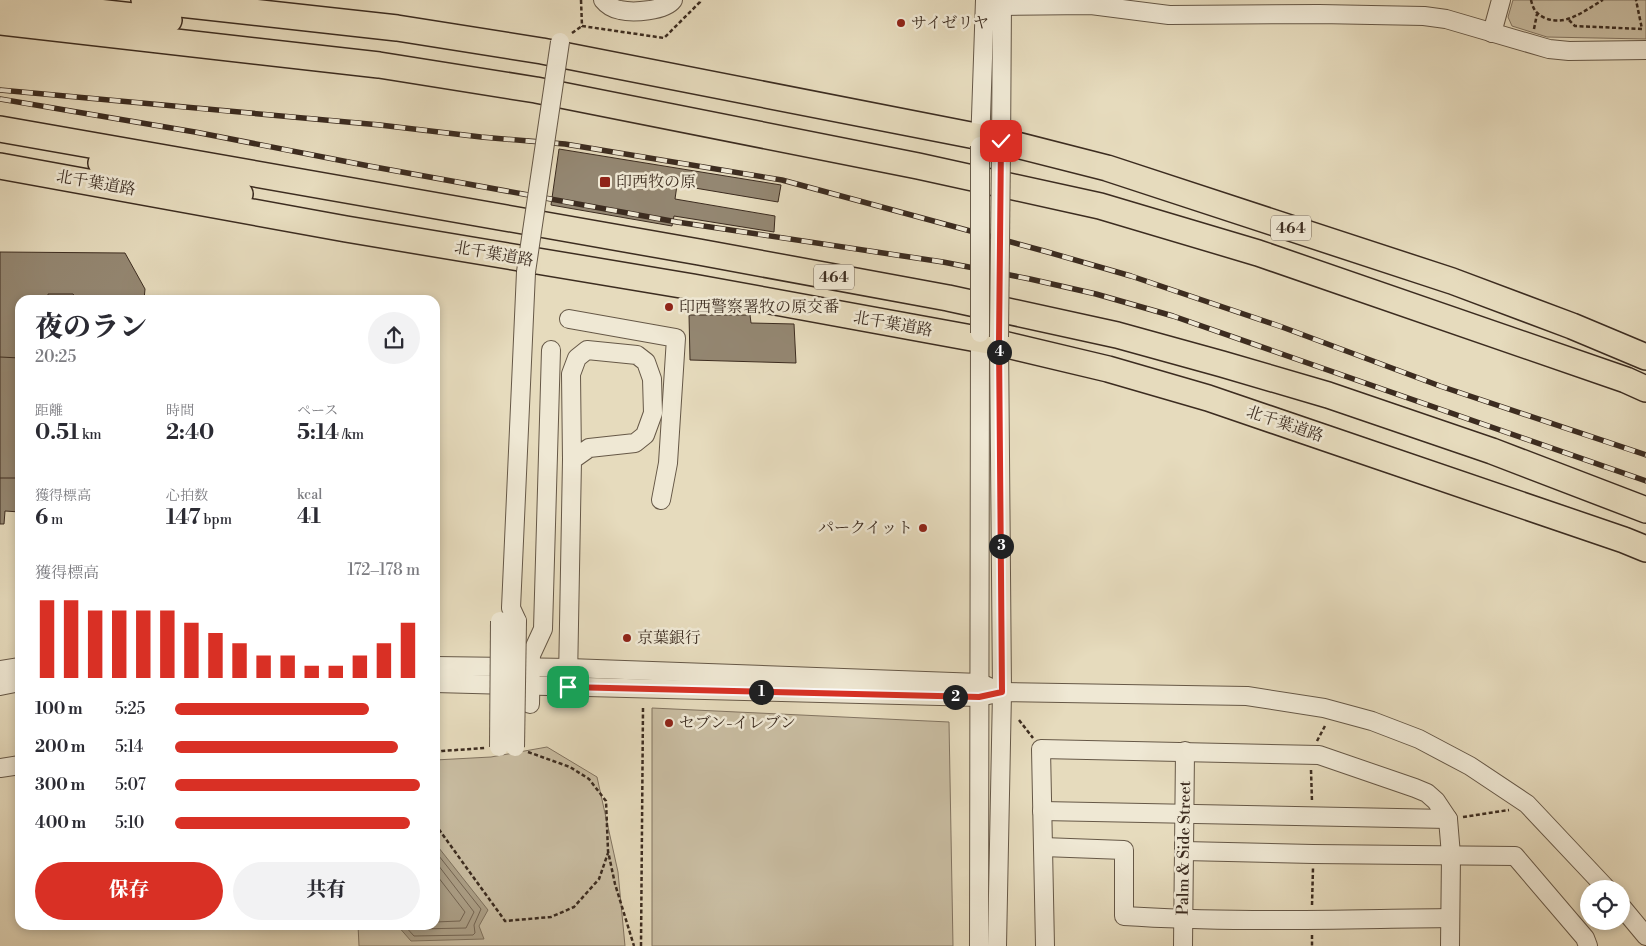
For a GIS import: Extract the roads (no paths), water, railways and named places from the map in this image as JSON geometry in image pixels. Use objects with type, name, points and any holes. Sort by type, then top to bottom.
[{"type":"highway","name":"464","points":[[144,0],[397,28],[542,51],[1107,168],[1452,281],[1572,326],[1646,357]]},
{"type":"highway","points":[[0,1],[228,26],[397,28]]},
{"type":"highway","name":"464","points":[[0,22],[379,65],[536,90],[918,166],[1100,206],[1258,254],[1626,380],[1646,389]]},
{"type":"highway","name":"464","points":[[0,129],[948,298],[1117,335],[1328,395],[1492,451],[1646,510]]},
{"type":"highway","points":[[0,137],[23,147],[208,186],[314,213],[346,229]]},
{"type":"highway","name":"北千葉道路","points":[[0,166],[346,229],[990,338],[1208,398],[1646,549]]},
{"type":"street","points":[[604,0],[607,4],[621,10],[654,10],[670,5],[673,0]]},
{"type":"street","points":[[979,946],[979,690],[990,338],[990,144],[985,0]]},
{"type":"street","points":[[1492,33],[1501,0]]},
{"type":"street","points":[[990,144],[1002,3],[1091,5],[1170,15],[1319,7],[1446,19],[1549,49],[1568,51],[1646,50]]},
{"type":"street","points":[[507,747],[509,617],[526,272],[560,42]]},
{"type":"street","points":[[569,320],[676,338],[668,463],[661,500]]},
{"type":"street","points":[[990,338],[1002,692],[997,946]]},
{"type":"street","points":[[530,704],[531,655],[543,629],[551,350]]},
{"type":"street","points":[[568,687],[572,460],[570,374],[577,358],[587,350],[637,355],[646,362],[652,379],[653,414],[645,435],[635,443],[589,448],[572,460]]},
{"type":"street","points":[[440,666],[569,668],[1002,692],[1247,696],[1324,708],[1372,721],[1419,739],[1470,766],[1527,804],[1599,880]]},
{"type":"street","points":[[0,670],[15,668]]},
{"type":"street","points":[[0,686],[15,683]]},
{"type":"street","points":[[440,683],[568,687],[979,690]]},
{"type":"street","points":[[1045,946],[1041,749],[1311,754],[1319,755],[1427,793],[1436,801],[1448,819],[1451,855],[1450,946]]},
{"type":"street","name":"Palm & Side Street","points":[[1183,946],[1185,751]]},
{"type":"street","points":[[0,768],[15,766]]},
{"type":"street","points":[[1042,811],[1448,819]]},
{"type":"street","points":[[1043,847],[1124,850],[1124,916],[1183,920],[1450,918]]},
{"type":"street","points":[[1184,851],[1515,856],[1585,938],[1588,946]]},
{"type":"street","points":[[1630,917],[1646,936]]},
{"type":"water","points":[[440,849],[488,910],[479,926],[484,939],[411,941],[401,930],[440,930]]},
{"type":"railway","points":[[0,90],[565,144],[782,180],[1131,276],[1282,327],[1440,386],[1646,455]]},
{"type":"railway","points":[[0,99],[195,132],[677,222],[943,262],[1096,294],[1173,316],[1646,481]]},
{"type":"place","name":"サイゼリヤ","points":[[901,23]]},
{"type":"place","name":"印西牧の原","points":[[605,182]]},
{"type":"place","name":"印西警察署牧の原交番","points":[[669,307]]},
{"type":"place","name":"パークイット","points":[[923,528]]},
{"type":"place","name":"京葉銀行","points":[[627,638]]},
{"type":"place","name":"セブン-イレブン","points":[[669,723]]}]
